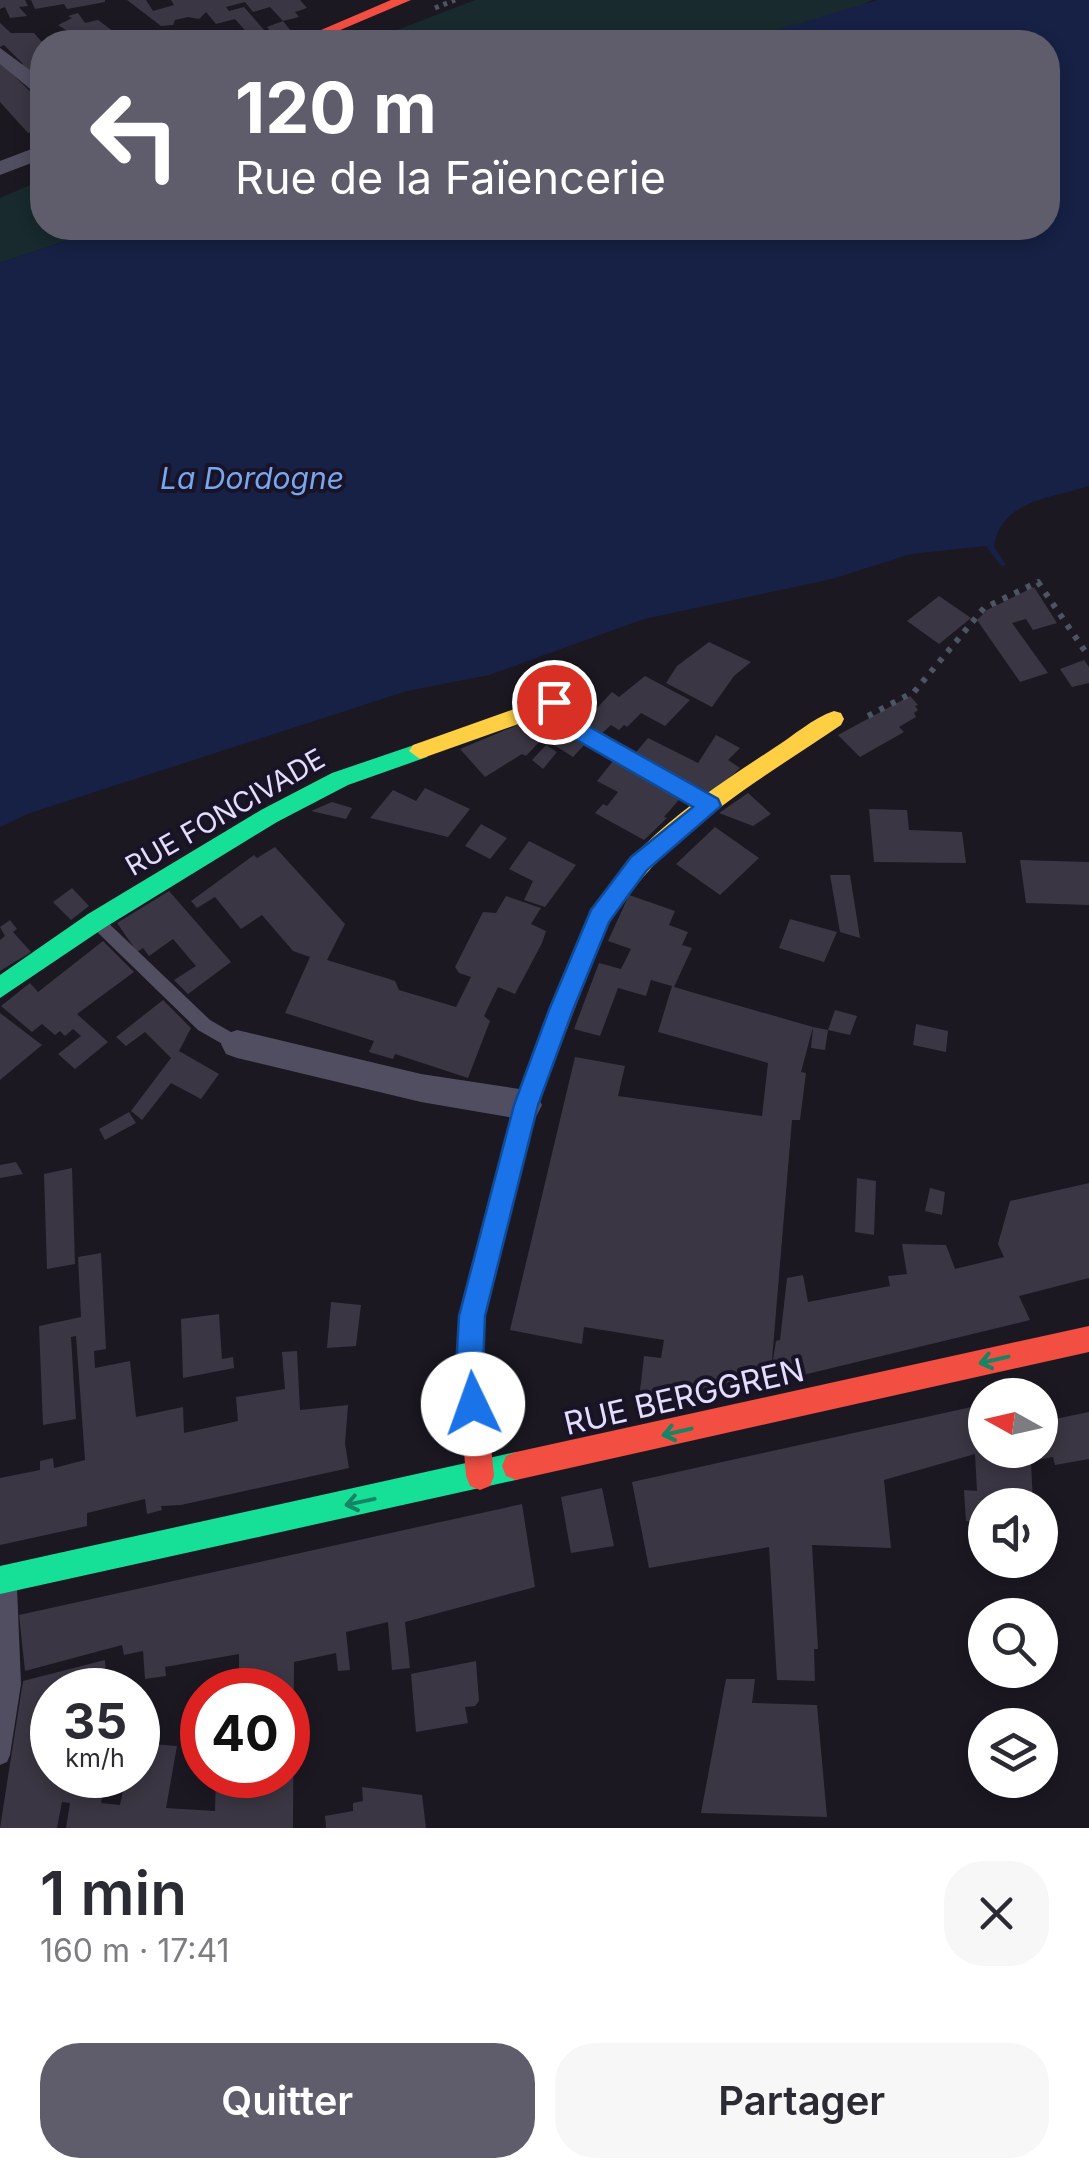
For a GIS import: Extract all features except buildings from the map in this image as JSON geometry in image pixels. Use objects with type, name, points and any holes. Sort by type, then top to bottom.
[{"type":"street","points":[[330,30],[404,0]]},
{"type":"street","points":[[0,54],[30,79]]},
{"type":"street","points":[[0,169],[30,156]]},
{"type":"street","name":"RUE FONCIVADE","points":[[0,988],[96,921],[269,816],[340,779],[554,702]]},
{"type":"street","points":[[480,1476],[470,1368],[472,1316],[526,1105],[600,917],[639,864],[710,806],[834,719]]},
{"type":"street","points":[[237,1044],[421,1088],[526,1105]]},
{"type":"street","name":"RUE BERGGREN","points":[[4,1580],[1089,1339]]},
{"type":"lane","points":[[554,702],[568,725],[710,806]]},
{"type":"lane","points":[[96,921],[204,1025],[237,1044]]},
{"type":"lane","points":[[0,1755],[11,1684],[4,1580]]},
{"type":"path","points":[[834,719],[844,729],[914,692],[984,608],[1038,582],[1089,657]]},
{"type":"shaded area","points":[[475,0],[872,0],[854,10],[780,30],[397,30]]},
{"type":"shaded area","points":[[30,185],[30,240],[68,240],[0,263],[0,198]]},
{"type":"water","name":"La Dordogne","points":[[878,0],[1089,0],[1089,486],[1030,504],[1007,519],[994,546],[1006,565],[1001,566],[986,546],[911,554],[832,579],[644,619],[489,675],[407,691],[30,813],[0,827],[0,263],[68,240],[1060,240],[1060,30],[777,30]]},
{"type":"traffic: fast","points":[[0,988],[96,921],[269,816],[340,779],[420,751]]},
{"type":"traffic: fast","points":[[0,1580],[516,1466]]},
{"type":"traffic: slow","points":[[420,751],[554,703]]},
{"type":"traffic: slow","points":[[595,927],[636,867],[666,839],[736,785],[834,719]]},
{"type":"traffic: jam","points":[[330,30],[404,0]]},
{"type":"traffic: jam","points":[[480,1476],[470,1368],[472,1316],[526,1105],[595,927]]},
{"type":"traffic: jam","points":[[516,1466],[1089,1339]]},
{"type":"route","points":[[473,1404],[472,1316],[526,1105],[561,1010],[600,917],[619,890],[639,864],[710,806],[568,725],[554,702]]}]
